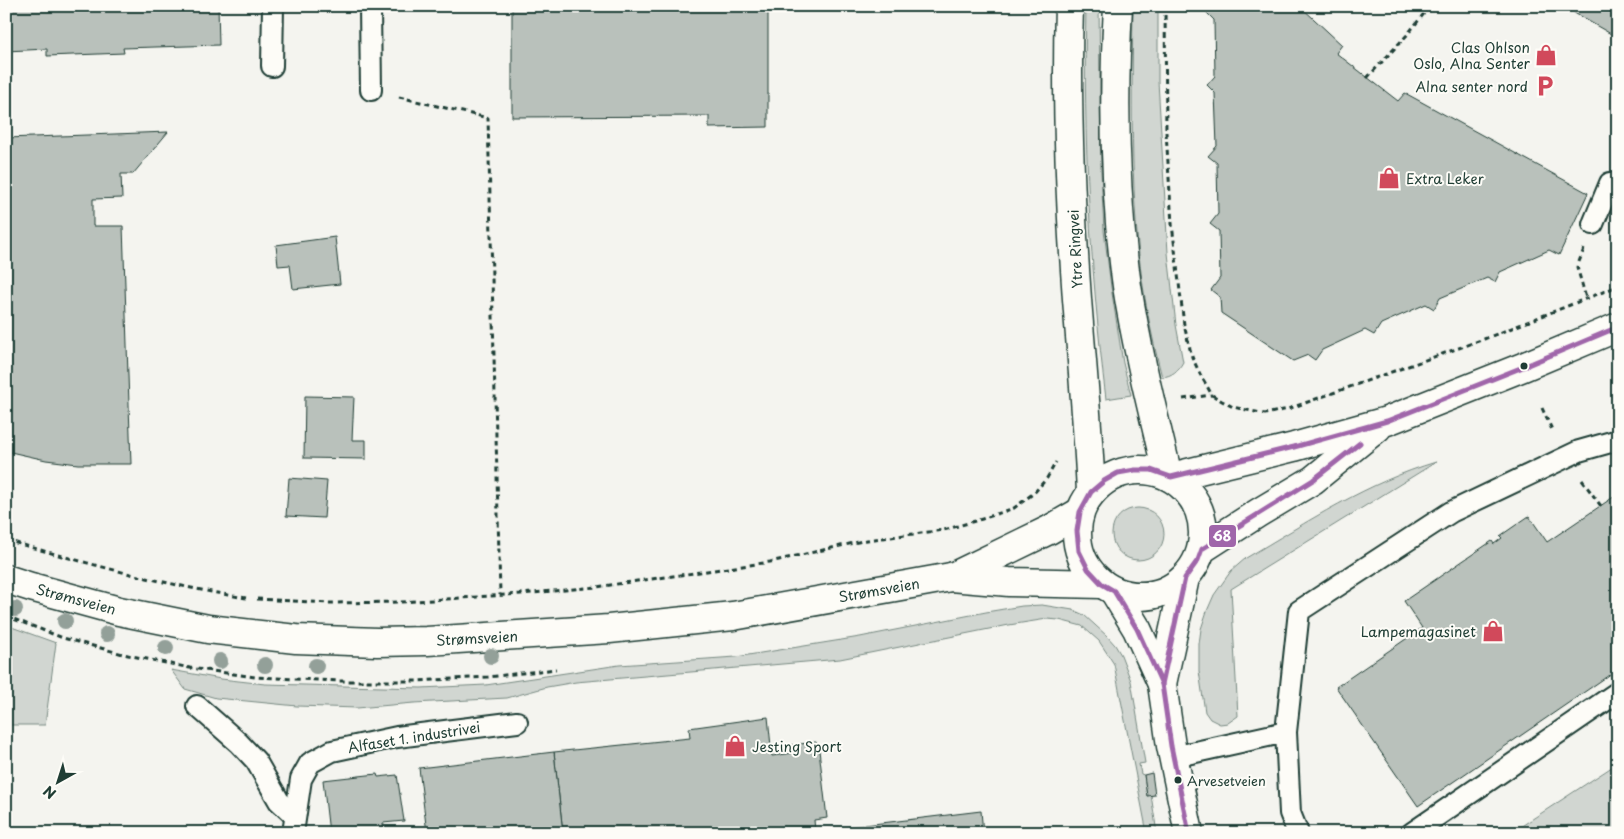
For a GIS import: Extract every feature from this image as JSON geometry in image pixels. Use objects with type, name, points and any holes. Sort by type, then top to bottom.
[{"type":"main road","name":"Ytre Ringvei","points":[[1068,6],[1067,58],[1071,186],[1077,298],[1087,415],[1086,502]]},
{"type":"main road","points":[[1118,6],[1115,59],[1118,188],[1127,286],[1143,372],[1169,477]]},
{"type":"main road","points":[[1169,477],[1294,447],[1387,421],[1618,327]]},
{"type":"main road","points":[[1202,549],[1313,480],[1387,421]]},
{"type":"main road","points":[[1108,587],[1132,596],[1151,596],[1169,590],[1185,578],[1198,560],[1202,549],[1204,533],[1201,516],[1195,500],[1185,487],[1169,477],[1152,470],[1118,473],[1104,481],[1086,502],[1077,531],[1079,551],[1088,570],[1108,587],[1138,629],[1162,684],[1189,833]]},
{"type":"main road","name":"Strømsveien","points":[[951,577],[1049,530],[1086,502]]},
{"type":"main road","name":"Strømsveien","points":[[6,579],[118,611],[208,629],[296,639],[377,642],[581,632],[714,618],[951,577],[1108,587]]},
{"type":"main road","points":[[1162,684],[1185,578]]},
{"type":"lane","points":[[272,66],[273,6]]},
{"type":"lane","points":[[370,6],[371,90]]},
{"type":"lane","points":[[1593,224],[1610,183]]},
{"type":"lane","points":[[1298,833],[1290,813],[1286,732],[1299,611],[1451,512],[1580,451],[1618,440]]},
{"type":"lane","points":[[1412,833],[1618,692]]},
{"type":"lane","name":"Alfaset 1. industrivei","points":[[197,706],[239,743],[256,761],[294,824]]},
{"type":"lane","name":"Alfaset 1. industrivei","points":[[294,824],[301,779],[310,763],[332,750],[397,737],[517,722]]},
{"type":"lane","points":[[1174,756],[1286,732]]},
{"type":"path","points":[[1165,6],[1166,132],[1172,224],[1180,296],[1184,325],[1192,357],[1212,395],[1232,407],[1265,414],[1288,408],[1484,339],[1618,286]]},
{"type":"path","points":[[1367,78],[1407,35],[1430,6]]},
{"type":"path","points":[[371,90],[488,118],[500,595]]},
{"type":"path","points":[[1586,298],[1577,267],[1593,224]]},
{"type":"path","points":[[1174,401],[1212,395]]},
{"type":"path","points":[[6,540],[74,560],[161,582],[254,599],[329,603],[401,602],[500,595],[596,587],[770,562],[867,540],[944,530],[1014,508],[1034,493],[1047,478],[1057,458]]},
{"type":"shaded area","points":[[1086,6],[1099,6],[1101,172],[1104,231],[1123,363],[1131,395],[1106,399],[1100,350],[1089,203],[1085,55]]},
{"type":"shaded area","points":[[1133,6],[1158,6],[1158,81],[1168,253],[1176,325],[1183,362],[1169,376],[1162,377],[1145,299],[1137,239],[1132,139]]},
{"type":"shaded area","points":[[1436,462],[1231,589],[1238,716],[1228,723],[1220,724],[1210,719],[1205,712],[1199,671],[1201,629],[1214,595],[1231,571],[1246,558],[1338,504],[1386,480]]},
{"type":"shaded area","points":[[1138,508],[1148,510],[1156,516],[1162,524],[1164,534],[1162,544],[1156,552],[1148,558],[1138,560],[1128,558],[1120,552],[1114,544],[1112,534],[1114,524],[1120,516],[1128,510]]},
{"type":"shaded area","points":[[1042,605],[1073,610],[1084,615],[1107,636],[1121,655],[1131,681],[1145,763],[1139,764],[1141,774],[1144,775],[1147,796],[1151,795],[1157,833],[1147,833],[1114,664],[1099,641],[1082,626],[1059,620],[1047,619],[1009,625],[840,659],[576,682],[547,687],[507,698],[357,708],[297,706],[216,698],[185,689],[171,670],[221,679],[265,684],[421,688],[486,685],[619,665],[736,657],[860,637],[986,612]]},
{"type":"shaded area","points":[[6,625],[56,643],[45,725],[6,725]]},
{"type":"shaded area","points":[[1618,763],[1618,833],[1511,833]]},
{"type":"building","points":[[6,6],[218,6],[219,45],[123,48],[124,53],[47,56],[47,49],[6,51]]},
{"type":"building","points":[[512,6],[768,6],[768,127],[709,128],[709,116],[512,117]]},
{"type":"building","name":"Extra Leker","points":[[1211,6],[1300,6],[1342,45],[1336,53],[1398,101],[1405,93],[1588,193],[1559,255],[1549,250],[1500,272],[1495,282],[1487,278],[1440,298],[1434,309],[1426,304],[1381,324],[1374,335],[1365,330],[1322,350],[1315,360],[1308,355],[1293,361],[1221,313],[1220,297],[1211,290],[1220,278],[1219,231],[1210,224],[1218,214],[1217,163],[1208,156],[1217,146],[1215,93],[1207,85],[1215,76],[1214,20],[1206,12]]},
{"type":"building","points":[[1565,6],[1618,6],[1618,38],[1576,14]]},
{"type":"building","points":[[168,132],[133,174],[121,174],[122,198],[93,199],[93,226],[123,226],[131,464],[78,464],[46,460],[6,451],[6,138]]},
{"type":"building","points":[[335,237],[340,284],[293,289],[290,265],[278,266],[276,245]]},
{"type":"building","points":[[305,396],[354,397],[352,440],[366,440],[366,459],[304,458]]},
{"type":"building","points":[[289,478],[327,481],[324,518],[286,516]]},
{"type":"building","points":[[1618,494],[1618,669],[1418,806],[1336,687],[1422,628],[1404,601],[1492,541],[1494,544],[1502,538],[1500,536],[1529,516],[1547,542]]},
{"type":"building","points":[[768,717],[772,756],[793,753],[792,745],[816,742],[817,750],[819,750],[827,818],[814,820],[815,831],[981,811],[983,833],[563,833],[554,752],[690,738],[689,728]]},
{"type":"building","points":[[554,752],[563,833],[427,833],[419,768]]},
{"type":"building","points":[[1152,773],[1155,795],[1147,796],[1144,775]]},
{"type":"building","points":[[377,774],[378,777],[397,775],[404,821],[383,823],[384,833],[329,833],[323,780]]},
{"type":"transit line","name":"68","points":[[1189,833],[1171,746],[1162,684],[1137,629],[1114,591],[1102,584],[1088,569],[1079,551],[1077,531],[1080,512],[1091,492],[1104,481],[1118,473],[1151,470],[1171,477],[1294,447],[1387,421],[1618,327]]},
{"type":"transit line","name":"68","points":[[1162,684],[1185,578],[1198,560],[1202,549],[1313,480],[1360,443]]},
{"type":"place","name":"Clas Ohlson Oslo, Alna Senter","points":[[1546,55]]},
{"type":"place","name":"Alna senter nord","points":[[1545,86]]},
{"type":"place","name":"Extra Leker","points":[[1389,178]]},
{"type":"place","name":"Lampemagasinet","points":[[1493,631]]},
{"type":"place","name":"Jesting Sport","points":[[735,746]]},
{"type":"place","name":"Arvesetveien","points":[[1178,780]]}]
